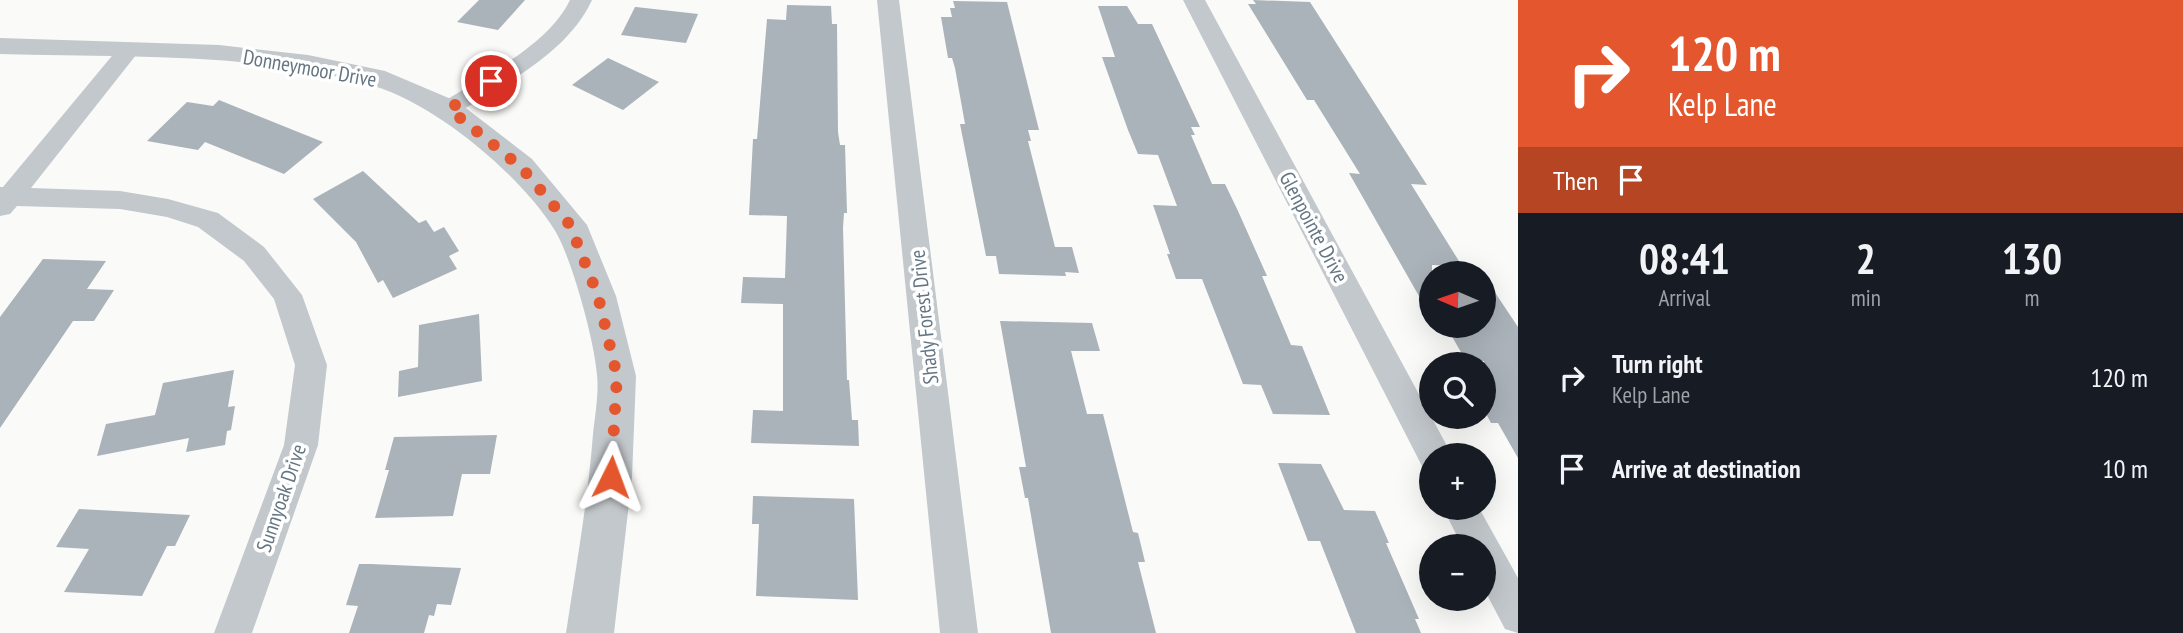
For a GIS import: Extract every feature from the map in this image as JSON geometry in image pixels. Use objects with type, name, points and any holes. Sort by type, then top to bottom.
[{"type":"street","points":[[449,109],[554,38],[579,10],[581,0]]},
{"type":"street","name":"Shady Forest Drive","points":[[888,0],[959,633]]},
{"type":"street","name":"Glenpointe Drive","points":[[1194,0],[1427,443]]},
{"type":"street","name":"Donneymoor Drive","points":[[0,46],[219,52],[308,63],[385,80],[449,109],[521,167],[570,225],[598,296],[617,376],[611,477],[590,633]]},
{"type":"street","name":"Sunnyoak Drive","points":[[3,200],[129,50]]},
{"type":"street","name":"Sunnyoak Drive","points":[[3,200],[120,200],[167,208],[208,220],[254,254],[287,295],[311,365],[301,445],[233,633]]},
{"type":"street","points":[[1496,574],[1518,615]]},
{"type":"building","points":[[479,0],[525,0],[498,30],[457,22]]},
{"type":"building","points":[[1253,0],[1310,2],[1427,185],[1411,184],[1459,261],[1419,261],[1419,296],[1349,173],[1360,174],[1314,100],[1307,100],[1248,4],[1256,4]]},
{"type":"building","points":[[953,1],[1007,2],[1039,130],[1028,130],[1031,141],[1028,141],[1055,247],[1072,247],[1079,273],[1065,272],[1066,276],[999,274],[996,256],[986,256],[960,124],[965,124],[955,68],[952,58],[948,58],[941,17],[952,17],[950,8],[955,8]]},
{"type":"building","points":[[787,5],[831,6],[832,24],[837,24],[838,132],[840,145],[845,145],[847,213],[844,213],[843,228],[847,380],[852,420],[858,420],[859,446],[751,443],[753,410],[783,411],[783,304],[741,303],[743,277],[785,278],[787,216],[749,215],[753,139],[757,139],[767,19],[786,20]]},
{"type":"building","points":[[1098,6],[1127,6],[1138,24],[1152,24],[1200,127],[1191,127],[1195,135],[1191,135],[1212,184],[1225,184],[1267,276],[1262,276],[1291,345],[1302,346],[1330,415],[1273,414],[1261,385],[1243,384],[1202,279],[1176,279],[1153,205],[1177,206],[1158,155],[1138,154],[1128,130],[1102,57],[1115,57]]},
{"type":"building","points":[[635,7],[698,14],[686,43],[621,35]]},
{"type":"building","points":[[608,58],[659,82],[623,110],[572,85]]},
{"type":"building","points":[[219,100],[323,142],[284,174],[205,142],[198,150],[147,141],[187,102],[213,106]]},
{"type":"building","points":[[363,171],[419,223],[426,220],[434,232],[444,227],[459,251],[449,256],[457,269],[393,298],[383,280],[378,283],[356,242],[313,199]]},
{"type":"building","points":[[43,259],[106,261],[87,289],[114,290],[94,321],[73,321],[0,428],[0,317]]},
{"type":"building","points":[[1496,294],[1518,327],[1518,458],[1496,423],[1496,352],[1461,352],[1453,338],[1496,338]]},
{"type":"building","points":[[479,314],[482,381],[398,397],[399,371],[418,367],[419,325]]},
{"type":"building","points":[[1000,321],[1092,323],[1100,351],[1071,351],[1087,414],[1103,414],[1133,532],[1138,533],[1145,562],[1138,562],[1156,633],[1051,633],[1028,498],[1025,498],[1019,467],[1026,467]]},
{"type":"building","points":[[234,370],[228,407],[235,406],[225,445],[186,452],[189,438],[97,456],[106,424],[155,415],[163,383]]},
{"type":"building","points":[[497,435],[490,474],[462,474],[453,516],[375,518],[389,470],[385,470],[394,437]]},
{"type":"building","points":[[1278,463],[1321,464],[1344,510],[1375,511],[1419,619],[1415,619],[1421,633],[1356,633],[1320,541],[1308,541]]},
{"type":"building","points":[[753,496],[854,499],[858,600],[756,596],[759,524],[752,524]]},
{"type":"building","points":[[79,509],[190,515],[175,546],[167,546],[142,596],[64,592],[89,549],[56,547]]},
{"type":"building","points":[[359,564],[461,568],[451,605],[437,604],[434,616],[429,615],[424,633],[349,633],[358,606],[346,605]]},
{"type":"route","points":[[491,81],[449,109],[521,167],[570,225],[598,296],[617,376],[611,477]]}]
